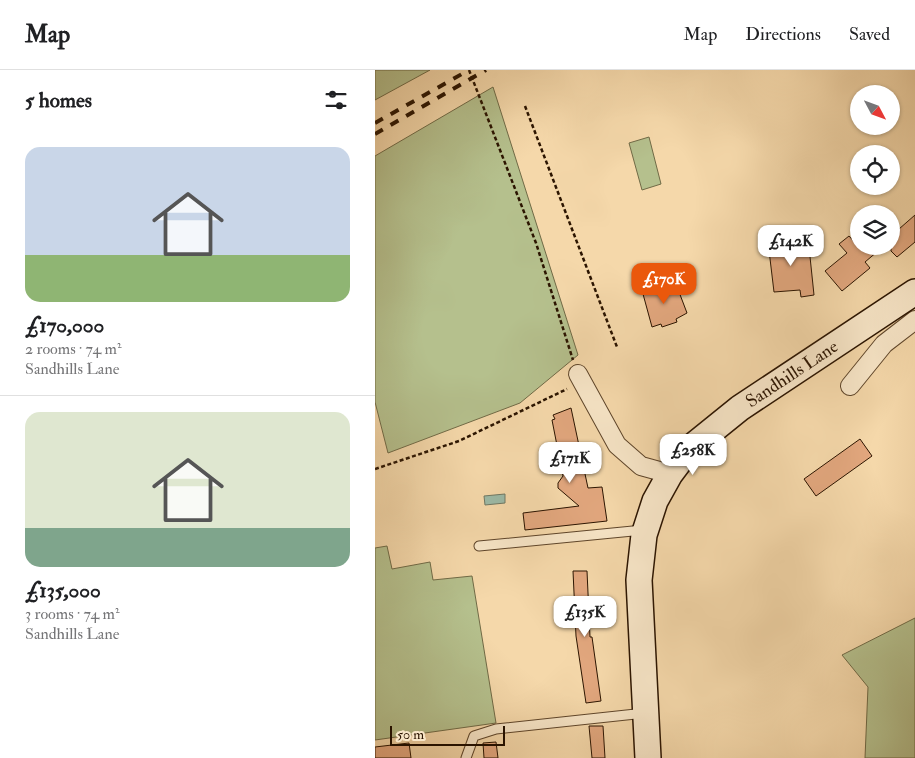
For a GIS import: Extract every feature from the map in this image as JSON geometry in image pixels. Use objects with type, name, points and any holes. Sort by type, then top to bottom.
[{"type":"main road","name":"Sandhills Lane","points":[[648,758],[639,580],[646,530],[655,501],[670,474],[689,450],[741,408],[915,292]]},
{"type":"street","points":[[850,386],[883,344],[915,320]]},
{"type":"street","points":[[580,378],[617,445],[641,466],[670,474]]},
{"type":"lane","points":[[479,546],[646,530]]},
{"type":"lane","points":[[466,758],[474,736],[496,729],[645,712]]},
{"type":"path","points":[[375,469],[459,441],[580,378],[536,243],[469,70]]},
{"type":"path","points":[[525,106],[617,347]]},
{"type":"green space","points":[[375,70],[430,70],[375,100]]},
{"type":"green space","points":[[493,87],[578,355],[520,403],[388,453],[375,402],[375,156]]},
{"type":"green space","points":[[649,137],[661,184],[642,190],[629,143]]},
{"type":"green space","points":[[387,546],[392,569],[430,562],[433,580],[472,576],[496,723],[375,740],[375,548]]},
{"type":"green space","points":[[915,618],[915,758],[865,758],[868,687],[842,655]]},
{"type":"shaded area","points":[[505,494],[505,503],[485,505],[484,496]]},
{"type":"building","points":[[915,215],[915,242],[900,254],[900,228]]},
{"type":"building","points":[[849,236],[850,255],[873,255],[865,262],[870,268],[842,291],[825,271],[847,253],[839,244]]},
{"type":"building","points":[[801,238],[802,247],[809,247],[814,295],[801,297],[800,290],[774,292],[768,242]]},
{"type":"building","points":[[662,283],[664,288],[676,284],[687,313],[676,319],[677,322],[662,327],[661,324],[652,327],[643,294],[653,292],[651,287]]},
{"type":"building","points":[[571,408],[588,488],[602,487],[607,521],[525,530],[523,513],[579,506],[558,488],[558,483],[563,476],[552,420],[555,419],[553,415]]},
{"type":"building","points":[[860,439],[872,456],[816,496],[804,479]]},
{"type":"building","points":[[573,571],[587,571],[590,637],[592,637],[601,701],[586,703],[576,636]]},
{"type":"building","points":[[589,726],[603,726],[605,758],[592,758]]},
{"type":"building","points":[[496,742],[498,758],[484,758],[483,743]]},
{"type":"building","points":[[409,743],[411,758],[375,758],[375,747]]},
{"type":"railway","points":[[375,123],[469,70]]},
{"type":"railway","points":[[375,134],[486,70]]}]
